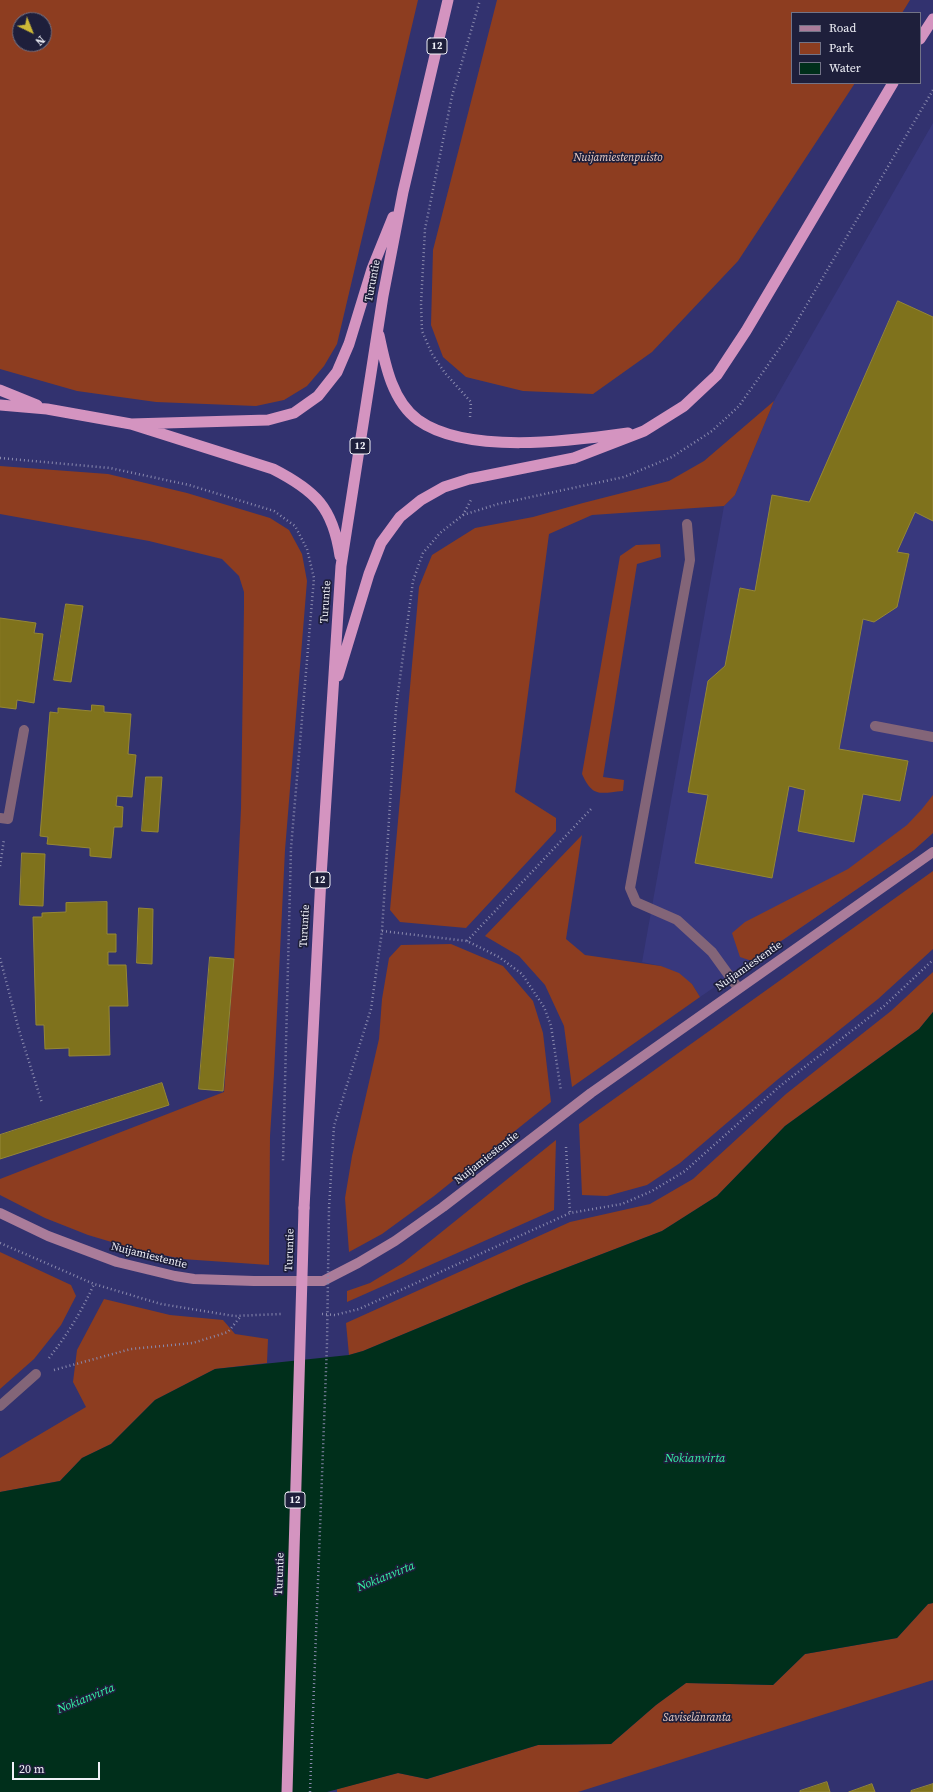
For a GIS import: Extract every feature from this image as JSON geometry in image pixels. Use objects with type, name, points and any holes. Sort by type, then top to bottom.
[{"type":"highway","name":"Turuntie","points":[[287,1792],[304,1208],[311,1048],[332,696],[342,566],[378,326],[403,192],[448,0]]},
{"type":"highway","points":[[921,37],[933,19]]},
{"type":"highway","points":[[332,696],[369,574],[381,543],[400,517],[421,500],[444,487],[469,479],[574,458],[644,431],[684,406],[717,375],[746,331],[892,84]]},
{"type":"highway","points":[[131,424],[268,420],[294,413],[318,396],[337,372],[349,344],[372,269],[403,192]]},
{"type":"highway","points":[[378,326],[384,360],[390,380],[403,404],[417,419],[437,430],[468,438],[504,442],[560,442],[644,431]]},
{"type":"highway","points":[[0,390],[47,409]]},
{"type":"highway","points":[[0,406],[47,409],[131,424],[273,469],[294,480],[308,490],[330,517],[337,537],[342,566]]},
{"type":"main road","name":"Nuijamiestentie","points":[[0,1212],[48,1236],[117,1262],[175,1276],[194,1279],[254,1281],[323,1280],[358,1263],[394,1242],[443,1207],[591,1093],[933,852]]},
{"type":"lane","points":[[687,524],[690,560],[630,888],[636,902],[677,920],[707,947],[738,988]]},
{"type":"lane","points":[[875,726],[933,737]]},
{"type":"lane","points":[[4,818],[24,730]]},
{"type":"lane","points":[[0,1406],[36,1374]]},
{"type":"path","points":[[468,438],[471,402],[445,373],[432,354],[422,330],[421,304],[425,229],[452,96],[480,0]]},
{"type":"path","points":[[0,458],[110,468],[196,488],[274,512],[295,526],[307,549],[314,578],[291,848],[283,1167]]},
{"type":"path","points":[[310,1792],[328,1344],[329,1208],[334,1126],[372,1009],[382,931],[396,708],[413,581],[423,553],[440,533],[463,515],[471,501],[469,479]]},
{"type":"path","points":[[467,941],[591,809]]},
{"type":"path","points":[[0,866],[4,818]]},
{"type":"path","points":[[382,931],[467,941],[499,957],[522,974],[544,1007],[551,1026],[561,1091]]},
{"type":"path","points":[[566,1147],[570,1213],[622,1204],[652,1191],[685,1171],[780,1086],[884,1006],[933,960]]},
{"type":"path","points":[[0,961],[19,1030],[42,1103]]},
{"type":"path","points":[[0,1243],[94,1284],[83,1308],[67,1334],[36,1374]]},
{"type":"path","points":[[36,1374],[131,1349],[193,1343],[228,1332],[241,1316]]},
{"type":"shaded area","points":[[933,123],[933,833],[914,850],[700,997],[692,984],[661,966],[642,962],[724,506],[735,495],[774,401]]},
{"type":"green space","points":[[0,0],[418,0],[337,344],[324,366],[307,386],[284,400],[256,406],[156,402],[77,391],[0,369]]},
{"type":"green space","name":"Nuijamiestenpuisto","points":[[497,0],[910,0],[903,12],[791,12],[791,84],[854,84],[738,261],[652,352],[593,394],[523,391],[466,377],[443,357],[431,325],[433,250]]},
{"type":"green space","points":[[774,401],[735,495],[724,506],[592,515],[549,534],[515,792],[556,818],[556,831],[466,928],[400,922],[390,910],[419,587],[432,555],[475,528],[533,517],[669,481],[704,461]]},
{"type":"green space","points":[[0,466],[108,474],[187,493],[270,518],[289,530],[302,554],[307,581],[285,850],[270,1136],[269,1265],[182,1259],[135,1249],[88,1235],[45,1218],[0,1195],[0,1179],[224,1092],[234,959],[241,809],[244,592],[239,576],[222,559],[149,541],[0,514]]},
{"type":"green space","points":[[660,544],[661,557],[637,564],[603,777],[624,780],[623,791],[608,793],[598,792],[590,787],[582,774],[620,556],[636,545]]},
{"type":"green space","points":[[933,795],[933,833],[914,850],[752,961],[740,957],[732,933],[745,922],[848,869],[907,825]]},
{"type":"green space","points":[[582,835],[566,939],[585,955],[661,966],[679,973],[692,984],[700,997],[572,1087],[564,1026],[545,985],[519,956],[485,936]]},
{"type":"green space","points":[[933,871],[933,949],[878,999],[777,1080],[680,1163],[647,1185],[607,1196],[582,1195],[579,1124]]},
{"type":"green space","points":[[451,944],[503,966],[533,1001],[543,1033],[551,1102],[434,1196],[382,1234],[349,1252],[345,1198],[352,1156],[379,1039],[382,999],[389,958],[401,945]]},
{"type":"green space","points":[[933,972],[933,1012],[919,1029],[785,1126],[717,1196],[662,1231],[524,1284],[363,1351],[349,1355],[346,1323],[570,1222],[650,1204],[693,1179],[786,1094],[891,1011]]},
{"type":"green space","points":[[556,1140],[554,1210],[347,1302],[347,1291],[370,1283],[403,1263]]},
{"type":"green space","points":[[0,1252],[71,1285],[76,1296],[61,1325],[34,1359],[0,1389]]},
{"type":"green space","points":[[104,1299],[170,1315],[223,1320],[235,1334],[268,1339],[267,1363],[215,1369],[155,1400],[111,1444],[82,1458],[60,1481],[0,1492],[0,1458],[86,1407],[73,1382],[77,1350]]},
{"type":"green space","name":"Saviselänranta","points":[[933,1603],[933,1680],[578,1792],[337,1792],[337,1789],[398,1773],[427,1779],[538,1745],[611,1744],[656,1705],[686,1683],[773,1685],[805,1654],[897,1638],[928,1604]]},
{"type":"water","name":"Nokianvirta","points":[[933,1012],[933,1603],[928,1604],[897,1638],[805,1654],[773,1685],[686,1683],[656,1705],[611,1744],[538,1745],[427,1779],[398,1773],[327,1792],[0,1792],[0,1492],[60,1481],[82,1458],[111,1444],[155,1400],[215,1369],[349,1355],[363,1351],[524,1284],[662,1231],[717,1196],[785,1126],[919,1029]]},
{"type":"building","points":[[898,301],[933,317],[933,521],[915,512],[897,552],[909,554],[897,607],[874,622],[863,619],[839,749],[908,761],[900,801],[863,794],[854,842],[798,831],[805,790],[789,786],[772,878],[695,863],[708,795],[688,792],[708,681],[725,666],[740,588],[755,591],[772,495],[809,502]]},
{"type":"building","points":[[66,604],[83,606],[71,682],[54,680]]},
{"type":"building","points":[[0,618],[36,623],[34,633],[43,634],[34,703],[17,700],[16,709],[0,707]]},
{"type":"building","points":[[92,705],[104,706],[104,712],[131,714],[128,754],[136,755],[132,797],[117,796],[116,806],[123,807],[122,827],[114,827],[111,858],[90,856],[90,848],[47,844],[48,837],[40,836],[50,712],[58,713],[58,708],[91,711]]},
{"type":"building","points":[[146,777],[162,777],[158,832],[142,831]]},
{"type":"building","points":[[22,853],[45,854],[43,906],[20,905]]},
{"type":"building","points":[[107,902],[107,934],[116,934],[116,952],[108,952],[108,965],[126,965],[128,1006],[109,1006],[110,1055],[69,1056],[69,1048],[45,1049],[44,1025],[36,1025],[33,917],[42,917],[42,913],[66,912],[66,903]]},
{"type":"building","points":[[139,908],[153,909],[152,964],[137,963]]},
{"type":"building","points":[[210,957],[234,959],[223,1091],[199,1089]]},
{"type":"building","points":[[162,1083],[169,1105],[0,1159],[0,1135]]},
{"type":"building","points":[[827,1782],[830,1792],[800,1792],[800,1791]]},
{"type":"building","points":[[872,1784],[875,1792],[849,1792]]},
{"type":"building","points":[[933,1784],[933,1792],[911,1792],[911,1791]]}]
